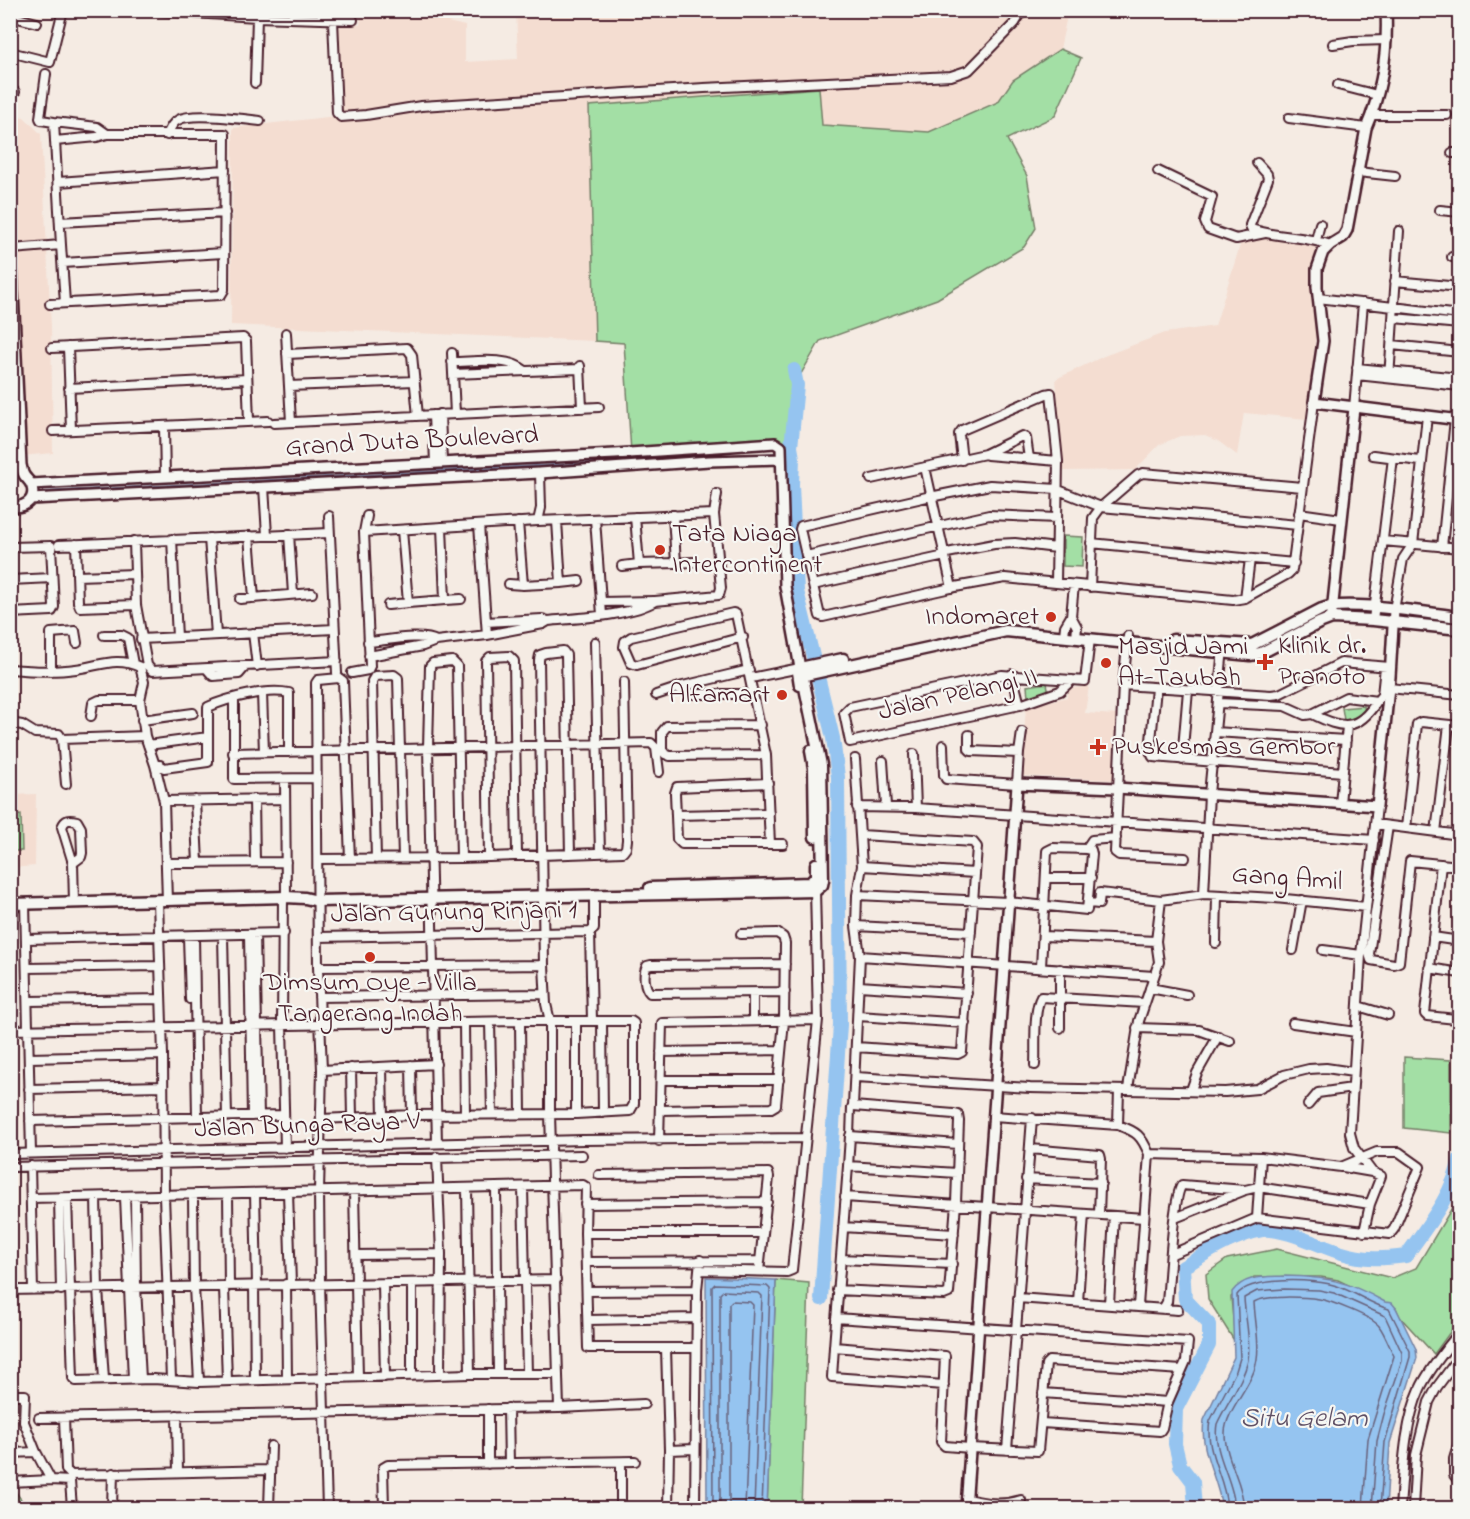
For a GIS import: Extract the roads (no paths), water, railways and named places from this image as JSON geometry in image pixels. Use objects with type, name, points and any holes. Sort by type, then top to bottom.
[{"type":"main road","points":[[1223,648],[1256,644],[1332,605],[1374,607],[1460,617]]},
{"type":"main road","points":[[814,886],[816,877],[814,768],[798,674],[803,672],[999,632],[1015,631],[1128,639],[1223,648],[1250,655],[1261,653],[1319,622],[1332,618],[1460,629]]},
{"type":"main road","points":[[1070,634],[1090,639],[1128,639]]},
{"type":"main road","points":[[10,904],[543,893],[807,884],[814,886]]},
{"type":"main road","points":[[543,893],[594,896],[814,886]]},
{"type":"street","points":[[10,52],[50,62],[63,10]]},
{"type":"street","points":[[144,10],[231,13],[257,17],[288,14],[352,20]]},
{"type":"street","points":[[333,20],[337,113],[341,117],[421,106],[704,88],[951,76],[969,70],[1015,23],[1023,10]]},
{"type":"street","points":[[1298,525],[1101,507],[1059,490],[990,485],[803,525],[800,529],[819,614],[822,617],[953,587],[1005,578],[1233,600],[1245,598],[1292,572],[1323,341],[1317,269],[1320,257],[1330,244],[1342,237],[1347,230],[1366,128],[1377,95],[1387,40],[1386,10]]},
{"type":"street","points":[[10,16],[37,23]]},
{"type":"street","points":[[255,82],[257,17]]},
{"type":"street","points":[[1333,44],[1387,40]]},
{"type":"street","points":[[46,74],[41,120],[97,128],[107,134]]},
{"type":"street","points":[[1338,85],[1377,95]]},
{"type":"street","points":[[1371,115],[1447,115]]},
{"type":"street","points":[[50,304],[221,295],[224,290],[226,117]]},
{"type":"street","points":[[167,135],[171,125],[181,118],[226,117],[260,121]]},
{"type":"street","points":[[1290,118],[1366,128]]},
{"type":"street","points":[[54,122],[65,303]]},
{"type":"street","points":[[55,141],[107,134],[225,134]]},
{"type":"street","points":[[1257,163],[1267,174],[1268,179],[1250,225],[1253,230],[1330,244]]},
{"type":"street","points":[[58,182],[225,170]]},
{"type":"street","points":[[1158,171],[1212,197],[1205,222],[1208,229],[1236,239],[1265,233]]},
{"type":"street","points":[[1358,172],[1395,176]]},
{"type":"street","points":[[1440,210],[1460,212]]},
{"type":"street","points":[[60,222],[225,213]]},
{"type":"street","points":[[1316,240],[1320,224]]},
{"type":"street","points":[[10,225],[21,465],[24,476],[31,484],[33,494],[31,499]]},
{"type":"street","points":[[1389,375],[1399,231]]},
{"type":"street","points":[[12,249],[61,245]]},
{"type":"street","points":[[63,263],[224,253]]},
{"type":"street","points":[[1395,281],[1460,287]]},
{"type":"street","points":[[1318,298],[1460,315]]},
{"type":"street","points":[[1332,618],[1363,303]]},
{"type":"street","points":[[1394,318],[1460,324]]},
{"type":"street","points":[[286,333],[291,422]]},
{"type":"street","points":[[52,348],[243,338],[246,341],[249,422]]},
{"type":"street","points":[[1392,345],[1460,352]]},
{"type":"street","points":[[68,347],[71,430]]},
{"type":"street","points":[[287,354],[407,348],[412,355],[418,416]]},
{"type":"street","points":[[455,414],[452,358],[505,362],[524,370]]},
{"type":"street","points":[[453,374],[580,367],[582,408]]},
{"type":"street","points":[[1357,371],[1460,386]]},
{"type":"street","points":[[1389,375],[1460,378]]},
{"type":"street","points":[[69,388],[247,379]]},
{"type":"street","points":[[290,386],[415,381]]},
{"type":"street","points":[[962,460],[959,434],[962,430],[1052,393],[1059,490],[1056,583]]},
{"type":"street","points":[[1314,402],[1457,420],[1442,547]]},
{"type":"street","points":[[53,431],[599,407]]},
{"type":"street","points":[[436,415],[439,463]]},
{"type":"street","points":[[1312,714],[1347,726],[1364,719],[1382,695],[1403,558],[1413,544],[1427,416]]},
{"type":"street","points":[[164,427],[165,477]]},
{"type":"street","points":[[871,479],[985,454],[1023,436],[1026,438],[1029,458]]},
{"type":"street","name":"Grand Duta Boulevard","points":[[10,506],[24,506],[31,499],[264,487],[346,475],[439,463],[612,461],[709,461],[781,453],[778,444],[771,442],[612,461],[540,473],[346,475],[165,477],[31,484]]},
{"type":"street","points":[[656,695],[676,688],[750,674],[803,672],[785,586],[781,453]]},
{"type":"street","points":[[985,454],[1058,461]]},
{"type":"street","points":[[1373,455],[1420,461]]},
{"type":"street","points":[[1373,620],[1393,458]]},
{"type":"street","points":[[927,467],[953,587]]},
{"type":"street","points":[[538,521],[542,508],[540,473]]},
{"type":"street","points":[[1090,587],[1092,523],[1101,507],[1135,476],[1143,473],[1302,487]]},
{"type":"street","points":[[264,487],[267,535]]},
{"type":"street","points":[[601,602],[655,601],[713,596],[721,592],[714,514],[717,494]]},
{"type":"street","points":[[1299,513],[1341,519]]},
{"type":"street","points":[[364,532],[518,522],[714,514]]},
{"type":"street","points":[[806,556],[1001,514],[1057,518]]},
{"type":"street","points":[[673,515],[676,563]]},
{"type":"street","points":[[329,516],[338,674]]},
{"type":"street","points":[[352,673],[368,670],[364,532],[367,516]]},
{"type":"street","points":[[635,517],[639,564]]},
{"type":"street","points":[[595,519],[602,615]]},
{"type":"street","points":[[557,521],[561,583]]},
{"type":"street","points":[[518,522],[523,585]]},
{"type":"street","points":[[479,525],[487,635]]},
{"type":"street","points":[[442,527],[446,600]]},
{"type":"street","points":[[402,530],[408,603]]},
{"type":"street","points":[[59,545],[329,533]]},
{"type":"street","points":[[289,534],[293,594]]},
{"type":"street","points":[[249,536],[254,598]]},
{"type":"street","points":[[209,538],[216,634]]},
{"type":"street","points":[[171,539],[177,637]]},
{"type":"street","points":[[134,541],[136,605],[147,665],[152,671],[337,661]]},
{"type":"street","points":[[1383,541],[1460,548]]},
{"type":"street","points":[[813,585],[994,544],[1015,543],[1056,548]]},
{"type":"street","points":[[1091,543],[1294,563]]},
{"type":"street","points":[[76,544],[78,602],[82,608],[136,605]]},
{"type":"street","points":[[10,547],[51,546],[53,610],[10,613]]},
{"type":"street","points":[[1245,598],[1250,559]]},
{"type":"street","points":[[622,566],[693,562]]},
{"type":"street","points":[[78,576],[135,574]]},
{"type":"street","points":[[10,580],[52,578]]},
{"type":"street","points":[[509,584],[579,581]]},
{"type":"street","points":[[1070,634],[1066,624],[1071,616],[1074,585]]},
{"type":"street","points":[[240,599],[312,593]]},
{"type":"street","points":[[388,605],[461,599]]},
{"type":"street","points":[[369,656],[423,646],[436,641],[487,635],[543,624],[548,621],[602,615],[647,606],[655,601]]},
{"type":"street","points":[[743,638],[637,665],[631,663],[624,647],[625,641],[629,638],[733,613],[738,617],[743,638],[761,725],[766,755],[770,844]]},
{"type":"street","points":[[486,622],[542,619],[548,621]]},
{"type":"street","points":[[141,639],[334,629]]},
{"type":"street","points":[[51,671],[51,633],[75,631],[77,643]]},
{"type":"street","points":[[253,633],[257,666]]},
{"type":"street","points":[[104,635],[122,635],[128,638],[133,664]]},
{"type":"street","points":[[368,642],[422,637],[436,641]]},
{"type":"street","points":[[1020,705],[1012,674],[1085,681],[1090,639]]},
{"type":"street","points":[[1128,639],[1117,788],[1117,854],[1185,858]]},
{"type":"street","points":[[595,642],[600,853]]},
{"type":"street","points":[[1204,894],[1206,828],[1223,648]]},
{"type":"street","points":[[559,1408],[550,1114],[550,1021],[544,965],[542,855],[539,657],[546,652],[561,651],[566,655],[570,854]]},
{"type":"street","points":[[489,856],[486,661],[490,657],[509,656],[514,661],[517,855]]},
{"type":"street","points":[[10,669],[51,671],[77,669],[106,662],[133,664],[140,667],[144,676],[140,700],[142,720],[164,801],[167,863],[158,936],[171,1379]]},
{"type":"street","points":[[437,1143],[428,748],[430,666],[433,663],[452,662],[457,666],[461,858]]},
{"type":"street","points":[[1123,685],[1271,695],[1279,694],[1341,663],[1388,667]]},
{"type":"street","points":[[1372,1172],[1354,1148],[1351,1139],[1352,1088],[1361,955],[1389,688],[1388,667]]},
{"type":"street","name":"Jalan Pelangi II","points":[[1012,674],[986,677],[848,707],[844,713],[850,742],[1020,705],[1060,691],[1072,680]]},
{"type":"street","points":[[376,859],[372,681],[375,676],[394,675],[398,678],[402,749],[403,858]]},
{"type":"street","points":[[327,1509],[320,1284],[319,1191],[322,1147],[322,1070],[319,997],[322,967],[318,937],[316,681],[339,678],[344,681],[350,859]]},
{"type":"street","points":[[318,860],[623,852],[626,848],[624,682]]},
{"type":"street","points":[[676,688],[690,694],[754,694]]},
{"type":"street","points":[[1156,688],[1150,754],[1156,758],[1343,772]]},
{"type":"street","points":[[1389,688],[1460,695]]},
{"type":"street","points":[[1182,760],[1188,690]]},
{"type":"street","points":[[262,693],[264,752]]},
{"type":"street","points":[[155,765],[164,768],[208,762],[208,707],[234,698],[262,693],[289,693],[290,752]]},
{"type":"street","points":[[1270,705],[1271,695]]},
{"type":"street","points":[[1218,703],[1285,706],[1305,715],[1312,714],[1346,697],[1377,701]]},
{"type":"street","points":[[234,698],[232,753],[234,779],[316,778]]},
{"type":"street","points":[[91,716],[93,703],[99,700],[140,700]]},
{"type":"street","points":[[142,720],[193,713]]},
{"type":"street","points":[[1406,828],[1417,724],[1421,722],[1460,726]]},
{"type":"street","points":[[10,723],[22,725],[38,733],[57,733],[62,739],[66,784]]},
{"type":"street","points":[[1436,832],[1449,724]]},
{"type":"street","points":[[761,725],[667,726],[662,730],[663,752],[667,756],[766,755]]},
{"type":"street","points":[[1340,804],[1347,726]]},
{"type":"street","points":[[1021,1500],[999,1504],[966,1504],[1019,753],[1023,732]]},
{"type":"street","points":[[1215,732],[1346,740]]},
{"type":"street","points":[[969,735],[971,751],[1019,753]]},
{"type":"street","points":[[62,739],[145,736]]},
{"type":"street","points":[[148,745],[208,737]]},
{"type":"street","points":[[232,753],[654,744],[657,748],[659,772]]},
{"type":"street","points":[[942,745],[946,779],[1377,806]]},
{"type":"street","points":[[914,754],[916,808]]},
{"type":"street","points":[[855,759],[862,866],[857,895],[856,926],[860,956],[860,986],[856,1077],[853,1106],[851,1107],[832,1377],[944,1385]]},
{"type":"street","points":[[883,761],[886,806]]},
{"type":"street","points":[[285,779],[286,862],[282,1025],[285,1148]]},
{"type":"street","points":[[768,783],[678,786],[675,791],[677,836],[682,844],[783,844]]},
{"type":"street","points":[[254,799],[255,862]]},
{"type":"street","points":[[164,801],[285,799]]},
{"type":"street","points":[[195,800],[198,863]]},
{"type":"street","points":[[857,807],[886,806],[1015,814],[1374,840]]},
{"type":"street","points":[[676,815],[769,813]]},
{"type":"street","points":[[73,863],[82,854],[81,828],[76,821],[69,819],[62,826],[73,863],[74,902]]},
{"type":"street","points":[[1375,824],[1460,835]]},
{"type":"street","points":[[1388,826],[1369,954],[1371,960],[1394,964],[1399,962],[1410,861],[1460,866]]},
{"type":"street","points":[[856,1047],[960,1054],[963,1050],[977,847],[973,842],[861,835]]},
{"type":"street","points":[[1086,849],[1092,840],[1116,838]]},
{"type":"street","points":[[857,895],[1008,902],[1045,905],[1087,910],[1092,853],[1086,849],[1050,848],[1047,851],[1045,905],[1041,967]]},
{"type":"street","points":[[167,863],[286,862]]},
{"type":"street","points":[[1441,864],[1425,1015],[1456,1019],[1460,1012]]},
{"type":"street","points":[[862,866],[975,873]]},
{"type":"street","points":[[1046,878],[1091,878]]},
{"type":"street","points":[[699,1270],[787,1272],[792,1270],[818,1020],[814,886]]},
{"type":"street","name":"Gang Amil","points":[[1089,903],[1099,904],[1100,892],[1161,900],[1204,894],[1302,900],[1366,907]]},
{"type":"street","points":[[1216,895],[1216,943]]},
{"type":"street","name":"Jalan Gunung Rinjani 1","points":[[318,937],[590,932],[594,927],[594,896]]},
{"type":"street","points":[[1128,1089],[1137,1028],[1160,959],[1156,941],[1161,900]]},
{"type":"street","points":[[1293,950],[1302,900]]},
{"type":"street","points":[[25,903],[31,1154]]},
{"type":"street","points":[[856,926],[971,932]]},
{"type":"street","points":[[590,932],[592,1021]]},
{"type":"street","points":[[27,939],[191,937],[284,933]]},
{"type":"street","points":[[660,1110],[775,1107],[784,1021],[785,943],[781,934],[741,933]]},
{"type":"street","points":[[252,935],[256,1116]]},
{"type":"street","points":[[223,936],[227,1117]]},
{"type":"street","points":[[1043,936],[1156,941]]},
{"type":"street","points":[[191,937],[195,1117]]},
{"type":"street","points":[[1433,937],[1460,941]]},
{"type":"street","points":[[1323,950],[1361,955]]},
{"type":"street","points":[[860,956],[1154,976]]},
{"type":"street","points":[[785,963],[651,965],[646,968],[646,985],[650,993],[785,992]]},
{"type":"street","points":[[322,967],[544,965]]},
{"type":"street","points":[[27,971],[159,968]]},
{"type":"street","points":[[1429,968],[1460,973]]},
{"type":"street","points":[[1060,969],[1060,1028]]},
{"type":"street","points":[[860,986],[967,993]]},
{"type":"street","points":[[1150,988],[1187,995]]},
{"type":"street","points":[[753,993],[753,1021]]},
{"type":"street","points":[[319,997],[546,994]]},
{"type":"street","points":[[1035,1065],[1039,999],[1043,996],[1144,1003]]},
{"type":"street","points":[[29,1001],[161,999]]},
{"type":"street","points":[[1358,1006],[1388,1015]]},
{"type":"street","points":[[858,1016],[965,1023]]},
{"type":"street","points":[[659,1140],[661,1025],[663,1022],[818,1020]]},
{"type":"street","points":[[520,1021],[520,1114]]},
{"type":"street","points":[[10,1030],[520,1021],[632,1021],[634,1023],[634,1104],[632,1110],[576,1114],[412,1115],[321,1119]]},
{"type":"street","points":[[602,1021],[603,1113]]},
{"type":"street","points":[[490,1022],[492,1114]]},
{"type":"street","points":[[576,1022],[576,1114]]},
{"type":"street","points":[[464,1023],[465,1115]]},
{"type":"street","points":[[1293,1023],[1356,1032]]},
{"type":"street","points":[[1137,1028],[1199,1030],[1230,1041]]},
{"type":"street","points":[[1191,1090],[1197,1073],[1218,1036]]},
{"type":"street","points":[[661,1052],[782,1050]]},
{"type":"street","points":[[29,1058],[163,1055]]},
{"type":"street","points":[[322,1070],[436,1064]]},
{"type":"street","points":[[411,1065],[412,1115]]},
{"type":"street","points":[[382,1067],[383,1116]]},
{"type":"street","points":[[351,1068],[352,1117]]},
{"type":"street","points":[[856,1077],[995,1086],[1225,1092],[1249,1091],[1284,1075],[1318,1068],[1353,1072]]},
{"type":"street","points":[[661,1080],[778,1080]]},
{"type":"street","points":[[29,1089],[163,1086]]},
{"type":"street","points":[[1308,1105],[1318,1093],[1352,1088]]},
{"type":"street","points":[[1118,1125],[1119,1090]]},
{"type":"street","points":[[837,1290],[944,1295],[949,1291],[952,1264],[959,1121],[956,1114],[853,1106]]},
{"type":"street","points":[[30,1121],[284,1116]]},
{"type":"street","points":[[993,1116],[1118,1125],[1140,1135],[1149,1154],[1138,1306]]},
{"type":"street","points":[[1007,1450],[1032,1118]]},
{"type":"street","points":[[850,1136],[958,1144]]},
{"type":"street","name":"Jalan Bunga Raya V","points":[[10,1154],[437,1143],[806,1138]]},
{"type":"street","points":[[1030,1149],[1098,1154],[1101,1159],[1099,1214]]},
{"type":"street","points":[[1172,1254],[1257,1218],[1386,1235],[1392,1233],[1420,1169],[1400,1152],[1377,1152],[1341,1167]]},
{"type":"street","points":[[1149,1154],[1261,1157],[1379,1174],[1381,1179],[1370,1204],[1364,1232]]},
{"type":"street","points":[[10,1167],[582,1155]]},
{"type":"street","points":[[437,1157],[441,1254],[440,1375]]},
{"type":"street","points":[[1257,1218],[1261,1157]]},
{"type":"street","points":[[30,1166],[33,1290]]},
{"type":"street","points":[[848,1166],[957,1173]]},
{"type":"street","points":[[599,1175],[767,1173],[770,1177],[759,1272]]},
{"type":"street","points":[[1026,1179],[1101,1183]]},
{"type":"street","points":[[31,1198],[195,1196],[585,1185],[588,1348],[696,1348]]},
{"type":"street","points":[[1163,1309],[1167,1302],[1178,1189],[1182,1185],[1245,1190]]},
{"type":"street","points":[[496,1187],[498,1374]]},
{"type":"street","points":[[523,1187],[527,1374]]},
{"type":"street","points":[[1175,1218],[1258,1187],[1370,1204]]},
{"type":"street","points":[[467,1188],[470,1374]]},
{"type":"street","points":[[354,1191],[358,1377]]},
{"type":"street","points":[[287,1379],[288,1192]]},
{"type":"street","points":[[255,1380],[258,1285],[257,1193]]},
{"type":"street","points":[[227,1381],[228,1194]]},
{"type":"street","points":[[195,1196],[199,1382]]},
{"type":"street","points":[[96,1197],[98,1289],[104,1379]]},
{"type":"street","points":[[125,1197],[137,1379]]},
{"type":"street","points":[[132,1287],[135,1197]]},
{"type":"street","points":[[845,1197],[987,1205],[1144,1218]]},
{"type":"street","points":[[63,1198],[65,1290],[73,1378],[76,1381],[171,1379],[199,1382],[470,1374],[558,1374]]},
{"type":"street","points":[[585,1204],[767,1202]]},
{"type":"street","points":[[1078,1302],[1084,1214]]},
{"type":"street","points":[[1109,1304],[1114,1216]]},
{"type":"street","points":[[843,1227],[954,1234]]},
{"type":"street","points":[[585,1233],[763,1233]]},
{"type":"street","points":[[356,1255],[441,1254]]},
{"type":"street","points":[[841,1258],[952,1264]]},
{"type":"street","points":[[695,1509],[697,1290],[700,1260]]},
{"type":"street","points":[[586,1262],[760,1261]]},
{"type":"street","points":[[10,1290],[556,1280]]},
{"type":"street","points":[[412,1283],[412,1376]]},
{"type":"street","points":[[383,1284],[385,1377]]},
{"type":"street","points":[[587,1291],[697,1290]]},
{"type":"street","points":[[1018,1298],[1178,1311]]},
{"type":"street","points":[[588,1320],[697,1318]]},
{"type":"street","points":[[836,1318],[1186,1341],[1188,1343],[1182,1371],[1168,1402],[1162,1428],[1155,1432],[1041,1423]]},
{"type":"street","points":[[1408,1506],[1404,1455],[1418,1395],[1426,1378],[1460,1331]]},
{"type":"street","points":[[834,1347],[944,1356],[941,1442],[945,1446],[970,1448],[1037,1452],[1046,1365],[1051,1360],[1182,1371]]},
{"type":"street","points":[[666,1348],[668,1509]]},
{"type":"street","points":[[1408,1506],[1416,1455],[1429,1402],[1460,1356]]},
{"type":"street","points":[[1043,1393],[1168,1402]]},
{"type":"street","points":[[10,1395],[24,1395],[24,1422],[51,1480]]},
{"type":"street","points":[[39,1418],[559,1408],[644,1404]]},
{"type":"street","points":[[508,1408],[509,1464]]},
{"type":"street","points":[[488,1409],[488,1464]]},
{"type":"street","points":[[177,1415],[178,1472]]},
{"type":"street","points":[[64,1418],[66,1470],[69,1474],[269,1470]]},
{"type":"street","points":[[1459,1439],[1454,1458],[1460,1483]]},
{"type":"street","points":[[269,1509],[271,1446]]},
{"type":"street","points":[[669,1450],[695,1449]]},
{"type":"street","points":[[10,1453],[36,1452]]},
{"type":"street","points":[[384,1509],[383,1468],[386,1466],[635,1461]]},
{"type":"street","points":[[621,1462],[621,1509]]},
{"type":"street","points":[[112,1509],[113,1473]]},
{"type":"street","points":[[10,1482],[51,1480],[71,1483],[72,1509]]},
{"type":"water","name":"Situ Gelam","points":[[1284,1276],[1336,1281],[1392,1303],[1416,1349],[1417,1358],[1390,1443],[1386,1508],[1222,1508],[1206,1454],[1203,1431],[1204,1420],[1234,1357],[1232,1292],[1237,1286],[1249,1280]]},
{"type":"water","points":[[706,1277],[776,1280],[767,1508],[707,1508]]},
{"type":"waterway","points":[[10,348],[14,468]]},
{"type":"waterway","points":[[794,370],[797,385],[791,447],[797,591],[833,738],[838,777],[840,1025],[821,1299]]},
{"type":"waterway","points":[[784,452],[792,452]]},
{"type":"waterway","points":[[42,492],[779,453]]},
{"type":"waterway","points":[[1195,1508],[1193,1482],[1180,1465],[1175,1444],[1176,1409],[1209,1345],[1209,1324],[1185,1299],[1183,1267],[1231,1240],[1262,1230],[1291,1234],[1358,1257],[1406,1256],[1452,1185],[1460,1158]]},
{"type":"place","name":"Tata Niaga Intercontinent","points":[[660,550]]},
{"type":"place","name":"Indomaret","points":[[1051,617]]},
{"type":"place","name":"Klinik dr. Pranoto","points":[[1265,662]]},
{"type":"place","name":"Masjid Jami At-Taubah","points":[[1106,663]]},
{"type":"place","name":"Alfamart","points":[[782,695]]},
{"type":"place","name":"Puskesmas Gembor","points":[[1098,747]]},
{"type":"place","name":"Dimsum Oye - Villa Tangerang Indah","points":[[370,957]]}]
